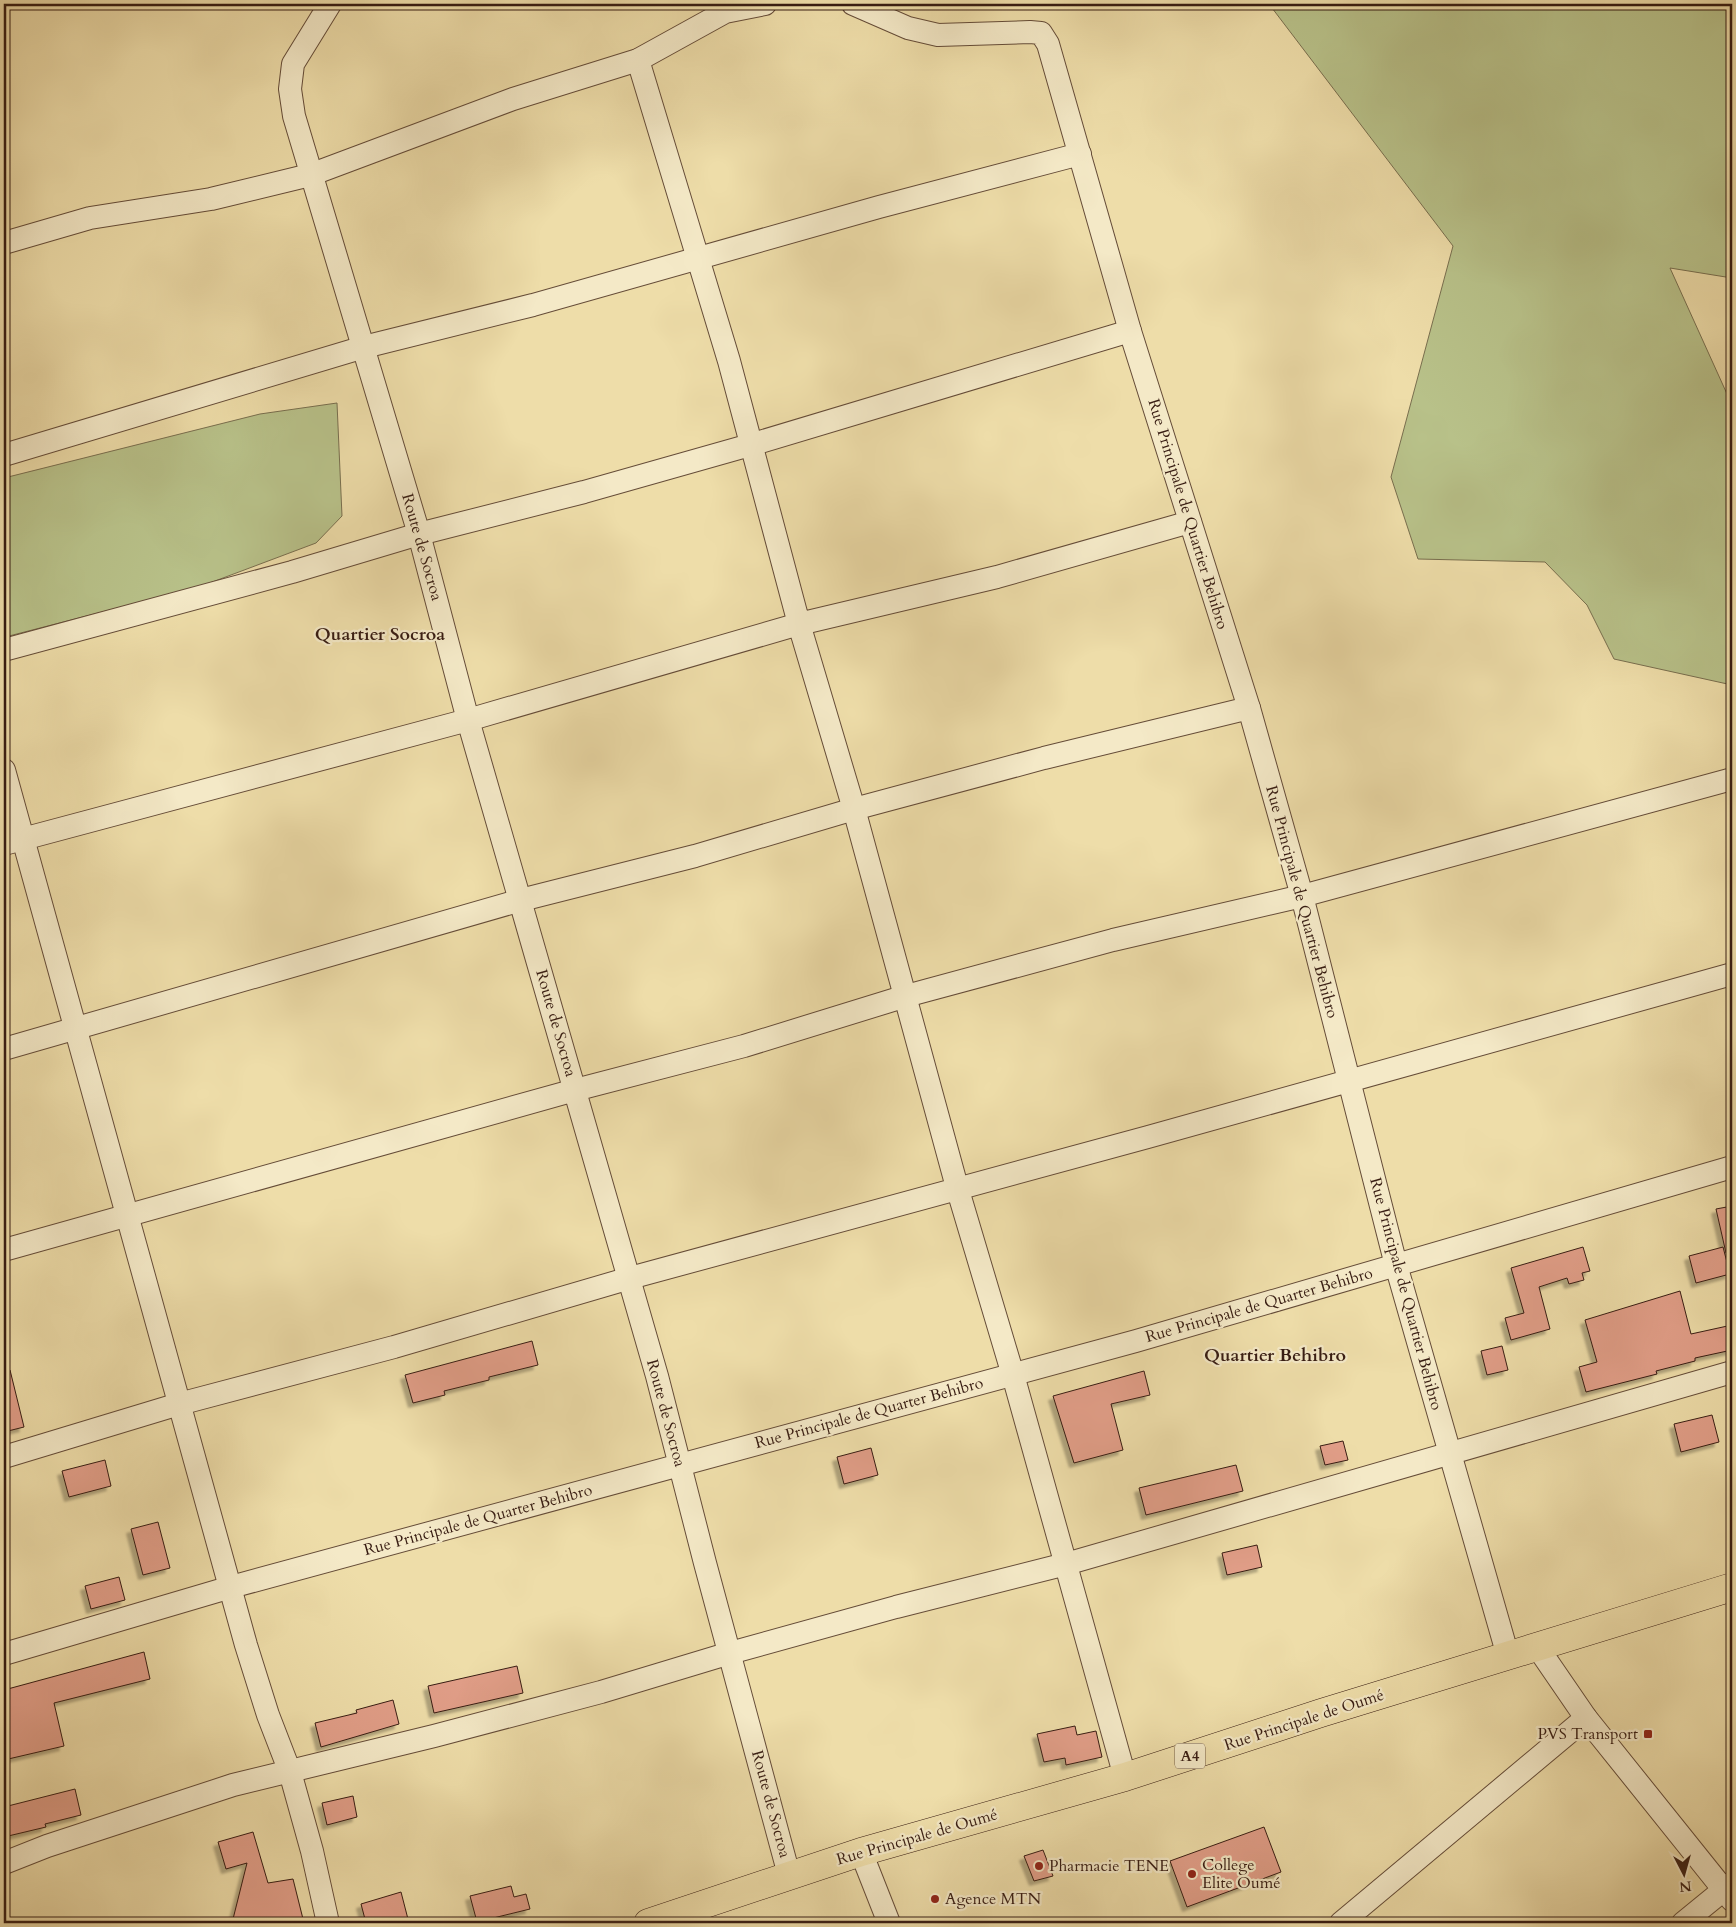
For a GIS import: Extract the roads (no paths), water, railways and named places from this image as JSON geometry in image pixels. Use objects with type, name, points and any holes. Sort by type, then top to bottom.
[{"type":"main road","name":"Rue Principale de Oumé","points":[[648,1923],[861,1852],[1125,1777],[1732,1587]]},
{"type":"street","name":"Route de Socroa","points":[[330,4],[293,64],[290,89],[294,116],[310,175],[364,347],[419,534],[468,720],[630,1278],[789,1875]]},
{"type":"street","points":[[4,243],[90,218],[211,199],[310,175],[513,99],[638,60],[725,12],[765,4]]},
{"type":"street","name":"Rue Principale de Quartier Behibro","points":[[853,4],[908,28],[938,35],[1041,33],[1048,44],[1130,331],[1248,708],[1302,896],[1396,1265],[1508,1656]]},
{"type":"street","points":[[638,60],[700,258],[799,624],[854,809],[957,1187],[1013,1375],[1125,1777]]},
{"type":"street","points":[[4,455],[364,347],[533,305],[1080,154]]},
{"type":"street","points":[[4,650],[292,572],[419,534],[584,492],[750,445],[1130,331]]},
{"type":"street","points":[[13,842],[468,720],[799,624],[997,577],[1190,522]]},
{"type":"street","points":[[4,1049],[521,900],[695,856],[854,809],[1044,758],[1248,708]]},
{"type":"street","points":[[4,770],[13,842],[77,1029],[126,1214],[231,1587],[268,1715],[290,1772],[312,1851],[328,1923]]},
{"type":"street","points":[[4,1250],[126,1214],[575,1090],[744,1046],[906,996],[1113,940],[1302,896],[1732,779]]},
{"type":"street","points":[[4,1457],[179,1404],[394,1347],[630,1278],[1732,974]]},
{"type":"street","name":"Rue Principale de Quarter Behibro","points":[[4,1654],[231,1587],[1013,1375],[1732,1167]]},
{"type":"street","points":[[4,1863],[194,1796],[266,1776],[290,1772],[601,1692],[730,1653],[1066,1564],[1450,1455],[1732,1372]]},
{"type":"street","points":[[1538,1648],[1586,1718],[1729,1891],[1683,1923]]},
{"type":"street","points":[[1341,1923],[1586,1718]]},
{"type":"street","points":[[861,1852],[889,1923]]},
{"type":"place","name":"PVS Transport","points":[[1648,1734]]},
{"type":"place","name":"Pharmacie TENE","points":[[1039,1866]]},
{"type":"place","name":"College Elite Oumé","points":[[1192,1874]]},
{"type":"place","name":"Agence MTN","points":[[935,1899]]},
{"type":"district","name":"Quartier Socroa","points":[[380,634]]},
{"type":"district","name":"Quartier Behibro","points":[[1275,1355]]}]
